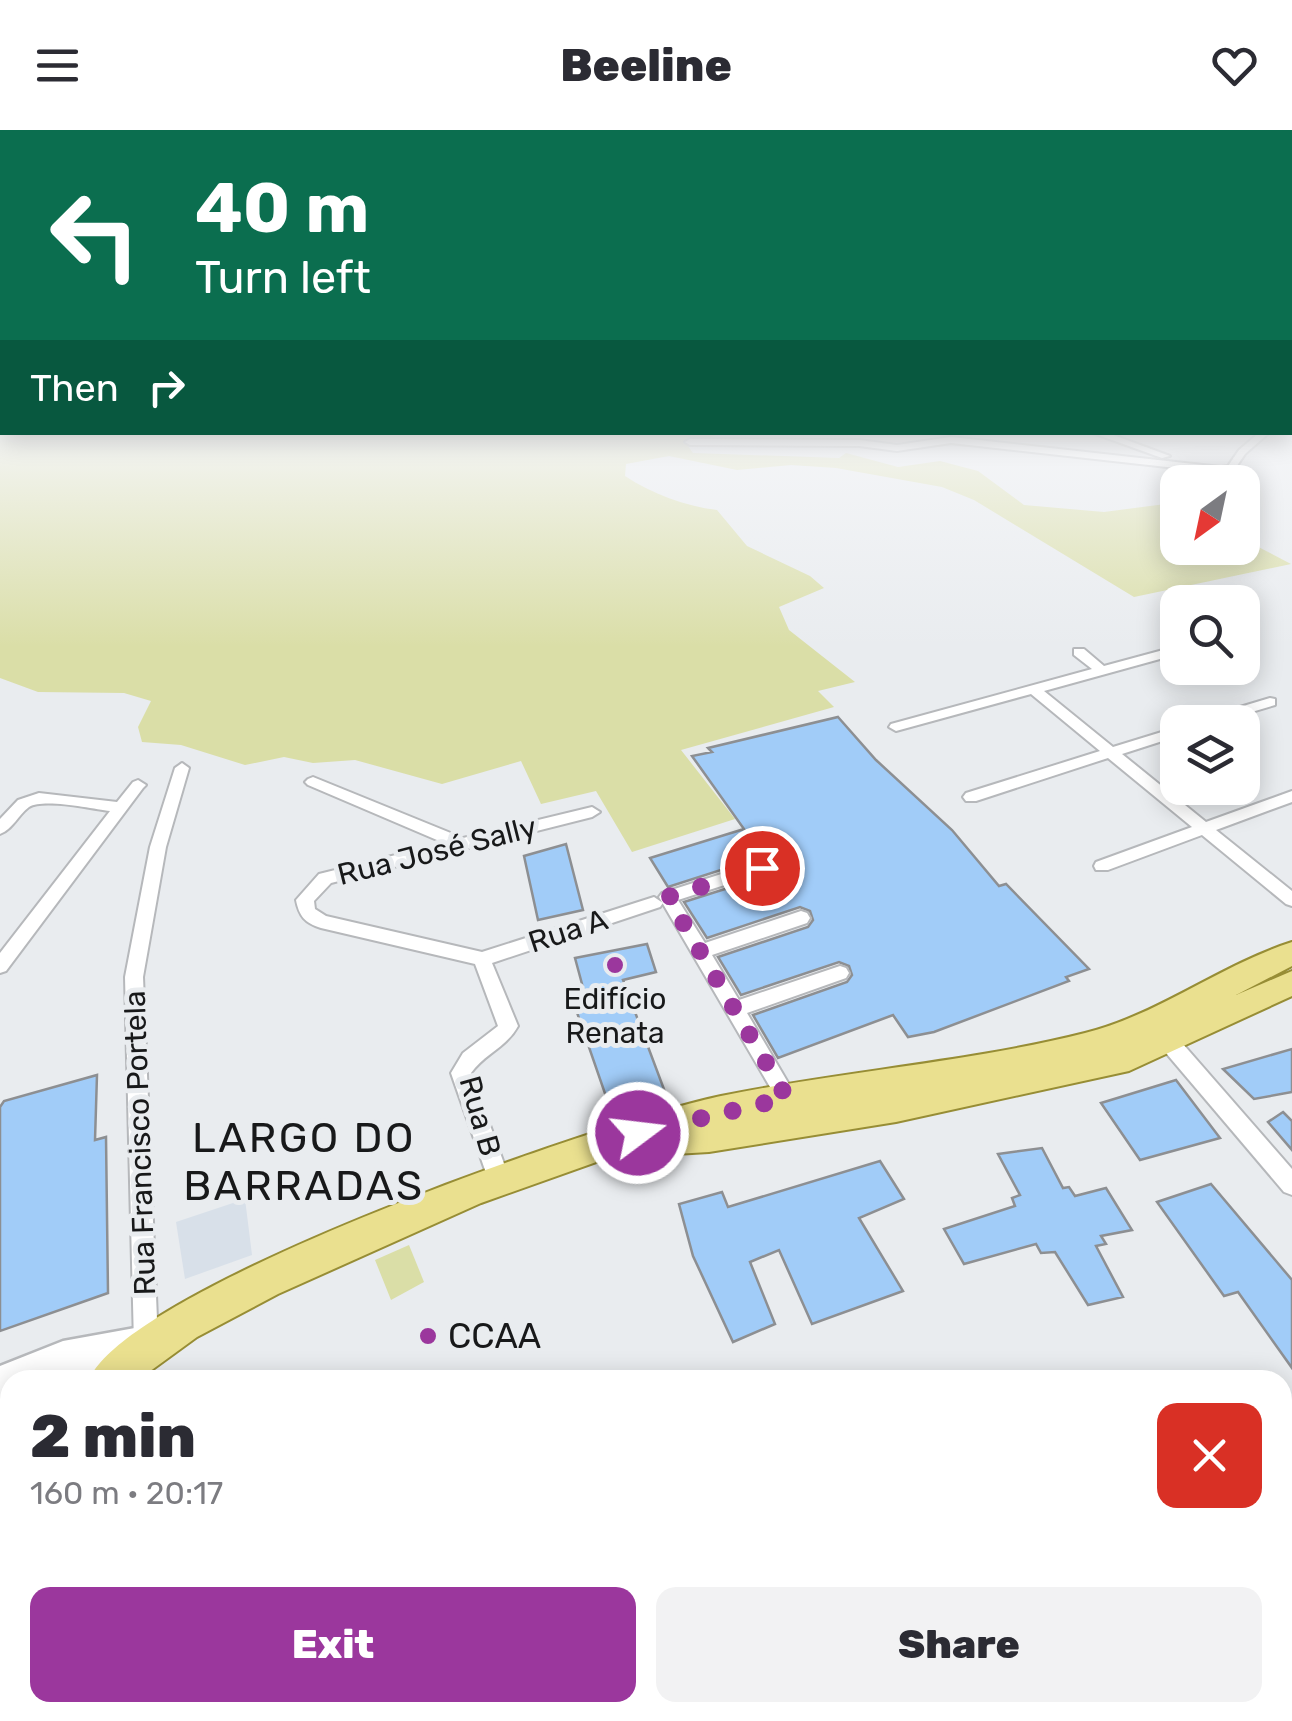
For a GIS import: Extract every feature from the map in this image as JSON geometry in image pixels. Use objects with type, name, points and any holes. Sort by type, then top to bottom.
[{"type":"main road","points":[[607,1141],[709,1137],[896,1108],[1114,1062],[1292,953]]},
{"type":"main road","points":[[119,1370],[146,1344],[205,1309],[498,1180],[607,1141],[787,1098],[1161,1033],[1292,983]]},
{"type":"main road","points":[[35,1370],[63,1359],[146,1344]]},
{"type":"street","points":[[1078,652],[1102,671]]},
{"type":"street","points":[[896,727],[1160,655]]},
{"type":"street","points":[[1033,689],[1292,900]]},
{"type":"street","points":[[1260,705],[1270,702]]},
{"type":"street","points":[[971,797],[1160,737]]},
{"type":"street","name":"Rua Francisco Portela","points":[[146,1344],[134,977],[158,847],[182,768]]},
{"type":"street","points":[[313,782],[462,844]]},
{"type":"street","points":[[0,966],[138,785]]},
{"type":"street","points":[[1102,866],[1292,796]]},
{"type":"street","points":[[0,829],[24,804],[39,798],[119,807]]},
{"type":"street","name":"Rua José Sally","points":[[482,959],[321,920],[307,912],[305,900],[325,878],[592,812]]},
{"type":"street","points":[[762,868],[668,897],[787,1098]]},
{"type":"street","name":"Rua A","points":[[482,959],[654,903]]},
{"type":"street","points":[[702,951],[802,918]]},
{"type":"street","name":"Rua B","points":[[482,959],[508,1026],[504,1036],[468,1058],[461,1073],[498,1180]]},
{"type":"street","points":[[736,1009],[840,973]]},
{"type":"street","points":[[1161,1033],[1292,1186]]},
{"type":"shaded area","points":[[245,1199],[252,1255],[185,1279],[176,1222]]},
{"type":"green space","points":[[0,498],[670,498],[717,510],[747,546],[810,576],[824,588],[779,607],[789,630],[855,682],[818,691],[834,707],[681,750],[735,819],[632,852],[596,791],[541,804],[521,761],[442,784],[355,760],[313,763],[284,757],[245,765],[181,745],[142,742],[138,727],[151,701],[124,693],[38,692],[0,678]]},
{"type":"green space","points":[[970,498],[1015,498],[1024,505],[1104,512],[1160,505],[1160,565],[1260,565],[1260,548],[1291,564],[1191,585],[1160,585],[1160,592],[1134,597]]},
{"type":"green space","points":[[409,1245],[424,1282],[391,1300],[375,1260]]},
{"type":"building","points":[[838,717],[876,760],[952,830],[999,886],[1006,884],[1089,969],[1066,977],[1069,981],[934,1032],[908,1037],[893,1015],[778,1058],[753,1015],[847,982],[852,975],[849,966],[839,962],[741,995],[718,957],[808,927],[813,920],[810,911],[800,907],[707,938],[684,902],[769,875],[772,864],[761,857],[668,887],[650,858],[744,829],[692,756],[712,752],[708,748]]},
{"type":"building","points":[[566,844],[583,910],[538,920],[524,856]]},
{"type":"building","points":[[647,944],[656,972],[623,980],[665,1092],[610,1108],[572,998],[585,995],[575,958]]},
{"type":"building","points":[[1292,1049],[1292,1092],[1254,1099],[1223,1069]]},
{"type":"building","points":[[97,1075],[95,1140],[106,1137],[108,1293],[0,1331],[0,1107],[4,1101]]},
{"type":"building","points":[[1176,1080],[1220,1138],[1140,1160],[1101,1103]]},
{"type":"building","points":[[1283,1112],[1292,1121],[1292,1150],[1268,1122]]},
{"type":"building","points":[[1042,1148],[1063,1188],[1069,1187],[1075,1196],[1106,1188],[1132,1230],[1101,1236],[1106,1244],[1096,1246],[1123,1297],[1088,1305],[1055,1252],[1041,1253],[1036,1244],[964,1264],[944,1229],[1015,1206],[1012,1198],[1020,1195],[998,1154]]},
{"type":"building","points":[[880,1161],[904,1199],[859,1218],[903,1291],[812,1324],[779,1250],[750,1262],[775,1324],[733,1342],[693,1256],[679,1204],[722,1192],[728,1207]]},
{"type":"building","points":[[1211,1184],[1292,1280],[1292,1368],[1238,1292],[1224,1296],[1157,1202]]},
{"type":"place","name":"Edifício Renata","points":[[615,965]]},
{"type":"place","name":"CCAA","points":[[428,1336]]},
{"type":"district","name":"LARGO DO BARRADAS","points":[[304,1162]]},
{"type":"route","points":[[638,1133],[787,1098],[668,897],[762,868]]}]
